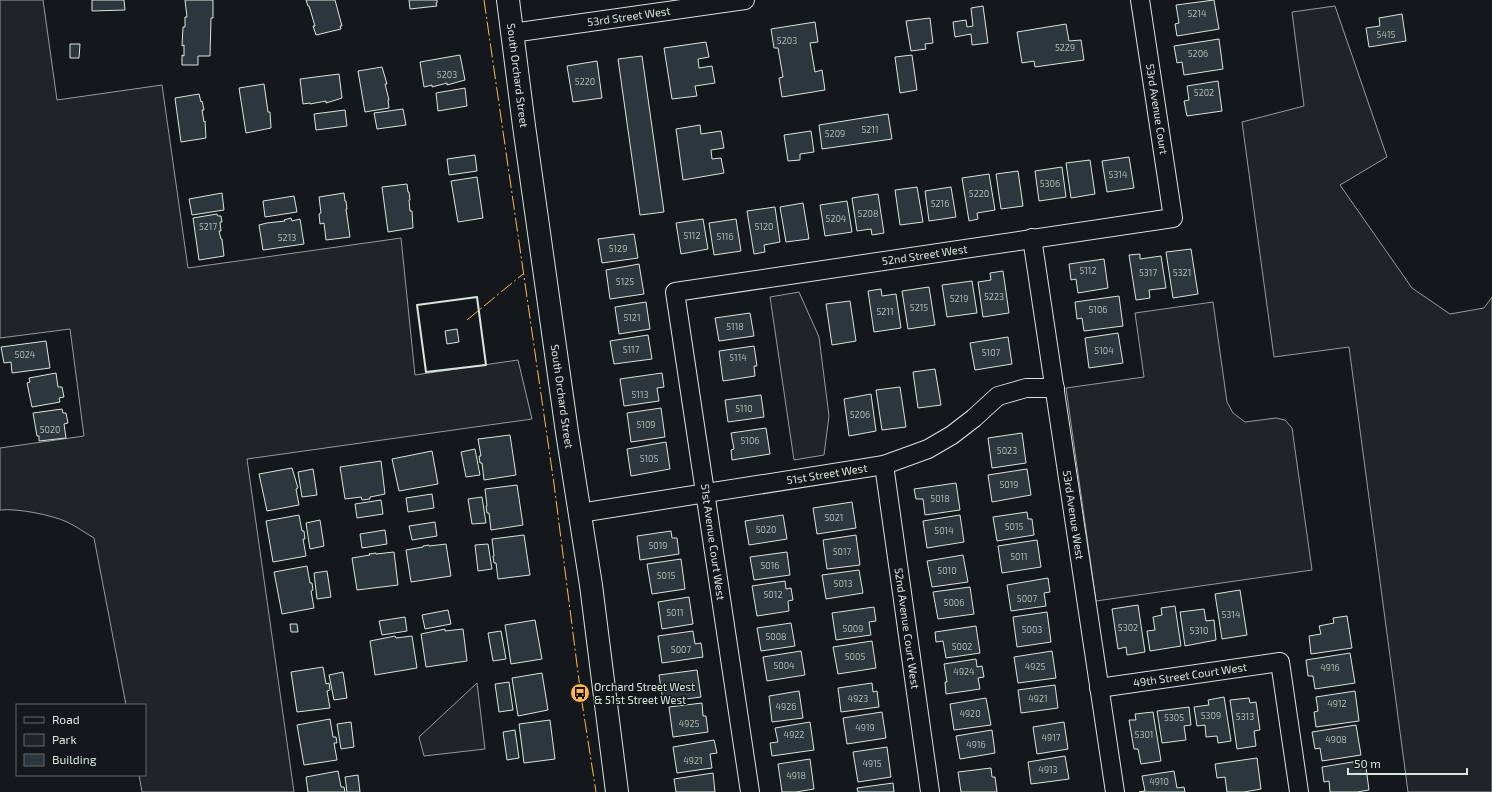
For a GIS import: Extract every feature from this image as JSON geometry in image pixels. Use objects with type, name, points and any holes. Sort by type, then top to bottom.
[{"type":"main road","name":"South Orchard Street","points":[[508,0],[567,432],[580,513],[617,792]]},
{"type":"street","name":"53rd Street West","points":[[512,33],[692,4],[745,0]]},
{"type":"street","name":"53rd Avenue Court","points":[[1140,0],[1174,218]]},
{"type":"street","name":"52nd Street West","points":[[675,292],[1174,218]]},
{"type":"street","name":"53rd Avenue West","points":[[1032,238],[1115,792]]},
{"type":"street","name":"51st Avenue Court West","points":[[675,292],[750,792]]},
{"type":"street","name":"51st Street West","points":[[580,513],[884,465],[928,449],[952,435],[974,418],[998,396],[1026,388],[1055,388]]},
{"type":"street","name":"52nd Avenue Court West","points":[[884,465],[930,792]]},
{"type":"street","name":"49th Street Court West","points":[[1100,688],[1280,662],[1299,792]]},
{"type":"green space","points":[[0,0],[43,0],[57,100],[162,85],[188,268],[401,238],[415,375],[518,360],[532,419],[247,459],[294,792],[142,792],[139,776],[146,776],[146,704],[126,704],[94,538],[61,519],[25,511],[0,510],[0,448],[84,436],[70,329],[0,338]]},
{"type":"green space","points":[[1335,6],[1387,157],[1340,185],[1412,288],[1450,314],[1484,308],[1492,297],[1492,792],[1408,792],[1349,347],[1274,357],[1242,122],[1304,106],[1292,12]]},
{"type":"green space","points":[[799,292],[819,337],[829,416],[824,455],[794,460],[770,297]]},
{"type":"green space","points":[[1213,302],[1227,402],[1233,413],[1245,422],[1276,418],[1285,420],[1292,428],[1312,570],[1096,601],[1066,388],[1144,377],[1135,313]]},
{"type":"green space","points":[[477,683],[485,749],[424,756],[419,737]]},
{"type":"building","points":[[92,0],[124,0],[125,10],[92,11]]},
{"type":"building","points":[[185,0],[213,0],[210,56],[198,56],[198,65],[182,65],[182,55],[184,56],[184,45],[182,46],[183,27],[185,27],[185,17],[187,17]]},
{"type":"building","points":[[306,0],[335,0],[342,26],[340,26],[341,29],[316,35],[313,26],[315,26]]},
{"type":"building","points":[[409,0],[437,0],[437,6],[410,9]]},
{"type":"building","points":[[1214,0],[1219,29],[1177,36],[1175,24],[1179,23],[1176,5]]},
{"type":"building","points":[[983,6],[988,43],[972,45],[971,34],[955,37],[953,22],[966,20],[967,27],[973,26],[971,8]]},
{"type":"building","points":[[1402,14],[1406,41],[1369,47],[1366,28],[1380,26],[1379,18]]},
{"type":"building","points":[[930,18],[933,43],[925,44],[926,49],[911,51],[906,21]]},
{"type":"building","points":[[815,22],[818,42],[810,43],[815,72],[822,70],[825,90],[782,97],[779,78],[783,77],[778,48],[774,48],[771,29]]},
{"type":"building","points":[[1066,24],[1069,41],[1081,40],[1084,60],[1035,67],[1034,61],[1022,63],[1017,32]]},
{"type":"building","points":[[1219,39],[1223,69],[1184,75],[1182,62],[1177,63],[1174,46]]},
{"type":"building","points":[[706,42],[709,57],[698,59],[699,68],[712,66],[715,83],[695,86],[697,96],[672,99],[664,48]]},
{"type":"building","points":[[70,44],[80,44],[79,58],[70,58]]},
{"type":"building","points":[[460,55],[465,80],[447,85],[447,83],[432,87],[432,85],[424,87],[420,62]]},
{"type":"building","points":[[912,55],[917,90],[900,93],[895,57]]},
{"type":"building","points":[[642,56],[664,212],[640,215],[618,59]]},
{"type":"building","points":[[597,61],[602,98],[573,102],[567,66]]},
{"type":"building","points":[[382,67],[387,84],[385,84],[389,100],[389,108],[365,112],[358,71]]},
{"type":"building","points":[[339,74],[342,98],[326,103],[326,101],[303,104],[300,79]]},
{"type":"building","points":[[1218,81],[1222,111],[1187,116],[1184,101],[1189,100],[1187,86]]},
{"type":"building","points":[[264,84],[268,112],[270,112],[271,128],[246,133],[239,88]]},
{"type":"building","points":[[465,88],[467,106],[438,111],[436,93]]},
{"type":"building","points":[[199,94],[204,110],[202,110],[204,122],[205,121],[206,138],[181,142],[175,98]]},
{"type":"building","points":[[403,109],[406,125],[377,129],[374,113]]},
{"type":"building","points":[[345,110],[347,126],[316,130],[314,114]]},
{"type":"building","points":[[888,114],[892,139],[822,149],[819,125]]},
{"type":"building","points":[[700,125],[701,134],[721,131],[724,148],[711,150],[712,159],[721,158],[724,173],[683,180],[676,129]]},
{"type":"building","points":[[811,131],[814,152],[800,154],[800,160],[788,161],[784,135]]},
{"type":"building","points":[[475,155],[477,171],[449,175],[447,159]]},
{"type":"building","points":[[1129,157],[1134,188],[1107,192],[1102,161]]},
{"type":"building","points":[[1090,160],[1095,194],[1071,198],[1066,163]]},
{"type":"building","points":[[1062,167],[1066,197],[1039,201],[1035,171]]},
{"type":"building","points":[[1018,171],[1023,206],[1001,209],[996,174]]},
{"type":"building","points":[[989,174],[995,210],[977,213],[978,219],[969,221],[962,178]]},
{"type":"building","points":[[477,177],[483,218],[458,222],[451,181]]},
{"type":"building","points":[[407,184],[410,200],[410,211],[412,211],[413,228],[388,232],[382,187]]},
{"type":"building","points":[[917,187],[923,222],[900,225],[895,190]]},
{"type":"building","points":[[951,187],[956,217],[929,221],[925,191]]},
{"type":"building","points":[[222,193],[224,210],[192,215],[189,199]]},
{"type":"building","points":[[344,193],[350,237],[326,240],[324,223],[320,224],[319,214],[321,213],[319,197]]},
{"type":"building","points":[[878,194],[884,233],[872,235],[871,229],[857,231],[852,198]]},
{"type":"building","points":[[294,196],[297,212],[265,217],[263,201]]},
{"type":"building","points":[[847,201],[852,232],[825,236],[820,205]]},
{"type":"building","points":[[803,203],[809,239],[786,242],[780,207]]},
{"type":"building","points":[[775,207],[780,242],[764,245],[765,252],[754,254],[747,211]]},
{"type":"building","points":[[217,214],[218,216],[221,216],[222,222],[220,222],[221,231],[219,231],[222,239],[224,256],[199,260],[193,218]]},
{"type":"building","points":[[291,218],[292,221],[300,219],[304,244],[263,250],[259,225],[285,221],[284,220]]},
{"type":"building","points":[[703,219],[708,249],[681,254],[676,223]]},
{"type":"building","points":[[736,219],[741,251],[714,255],[709,223]]},
{"type":"building","points":[[634,234],[638,258],[602,263],[598,239]]},
{"type":"building","points":[[1191,249],[1198,294],[1173,298],[1166,252]]},
{"type":"building","points":[[1140,254],[1140,259],[1161,256],[1166,288],[1149,290],[1150,298],[1136,300],[1129,255]]},
{"type":"building","points":[[1104,259],[1108,288],[1078,293],[1076,279],[1071,280],[1069,264]]},
{"type":"building","points":[[639,264],[644,294],[610,299],[606,270]]},
{"type":"building","points":[[1003,271],[1009,313],[983,317],[978,282],[991,280],[990,273]]},
{"type":"building","points":[[972,281],[977,313],[947,317],[942,285]]},
{"type":"building","points":[[929,287],[935,325],[908,329],[902,291]]},
{"type":"building","points":[[881,289],[882,296],[896,294],[901,328],[874,332],[868,291]]},
{"type":"building","points":[[1119,296],[1123,326],[1084,331],[1082,318],[1077,319],[1075,302]]},
{"type":"building","points":[[850,301],[856,341],[832,345],[826,304]]},
{"type":"building","points":[[646,302],[650,329],[619,334],[615,307]]},
{"type":"building","points":[[750,313],[754,336],[719,341],[715,318]]},
{"type":"building","points":[[457,329],[459,342],[447,344],[445,331]]},
{"type":"building","points":[[1118,333],[1123,363],[1089,368],[1085,338]]},
{"type":"building","points":[[648,335],[652,359],[614,364],[610,341]]},
{"type":"building","points":[[1008,337],[1012,364],[975,370],[970,343]]},
{"type":"building","points":[[46,341],[50,368],[12,373],[11,362],[4,363],[1,347]]},
{"type":"building","points":[[754,346],[757,366],[754,366],[755,376],[723,381],[719,351]]},
{"type":"building","points":[[935,369],[941,405],[918,408],[913,372]]},
{"type":"building","points":[[56,373],[58,387],[62,387],[64,397],[59,398],[60,402],[32,407],[27,383],[30,382],[29,378]]},
{"type":"building","points":[[662,373],[664,387],[657,388],[659,401],[624,406],[620,379]]},
{"type":"building","points":[[900,387],[906,427],[882,430],[876,390]]},
{"type":"building","points":[[871,394],[876,431],[849,436],[844,399]]},
{"type":"building","points":[[761,395],[764,417],[728,422],[725,400]]},
{"type":"building","points":[[661,408],[665,437],[631,442],[627,413]]},
{"type":"building","points":[[62,409],[63,413],[66,413],[68,423],[64,424],[66,438],[39,441],[33,413]]},
{"type":"building","points":[[766,428],[770,454],[732,460],[731,450],[734,449],[731,433]]},
{"type":"building","points":[[1022,433],[1026,463],[992,468],[988,438]]},
{"type":"building","points":[[510,435],[516,475],[484,480],[482,463],[480,463],[479,456],[481,456],[478,439]]},
{"type":"building","points":[[666,442],[670,469],[631,476],[627,449]]},
{"type":"building","points":[[475,449],[480,475],[466,477],[461,452]]},
{"type":"building","points":[[432,451],[438,484],[399,491],[392,459]]},
{"type":"building","points":[[381,461],[385,494],[362,500],[361,497],[345,499],[340,467]]},
{"type":"building","points":[[292,468],[298,488],[296,489],[299,505],[267,511],[259,474]]},
{"type":"building","points":[[313,469],[317,495],[302,497],[298,472]]},
{"type":"building","points":[[1027,469],[1031,495],[992,502],[988,475]]},
{"type":"building","points":[[956,483],[960,510],[925,515],[923,499],[916,499],[914,489]]},
{"type":"building","points":[[517,485],[523,525],[491,530],[489,513],[487,513],[485,489]]},
{"type":"building","points":[[432,494],[434,508],[408,512],[406,498]]},
{"type":"building","points":[[482,497],[486,523],[472,524],[468,499]]},
{"type":"building","points":[[381,500],[383,514],[357,518],[355,504]]},
{"type":"building","points":[[852,502],[856,528],[817,534],[813,508]]},
{"type":"building","points":[[1027,512],[1028,519],[1032,519],[1034,535],[997,541],[993,517]]},
{"type":"building","points":[[299,515],[302,531],[304,531],[305,539],[303,539],[306,556],[273,562],[266,521]]},
{"type":"building","points":[[783,515],[787,539],[749,545],[745,521]]},
{"type":"building","points":[[960,515],[964,542],[927,548],[923,521]]},
{"type":"building","points":[[320,520],[324,546],[310,549],[306,523]]},
{"type":"building","points":[[435,522],[437,536],[412,540],[409,526]]},
{"type":"building","points":[[385,530],[387,544],[362,548],[360,534]]},
{"type":"building","points":[[671,531],[672,538],[677,538],[679,554],[640,560],[637,536]]},
{"type":"building","points":[[524,535],[530,575],[498,579],[496,563],[494,563],[492,539]]},
{"type":"building","points":[[856,535],[860,565],[827,569],[823,540]]},
{"type":"building","points":[[1037,540],[1041,567],[1002,573],[998,546]]},
{"type":"building","points":[[446,544],[451,576],[411,582],[406,550],[429,545]]},
{"type":"building","points":[[488,544],[492,569],[478,571],[475,545]]},
{"type":"building","points":[[394,552],[398,585],[357,590],[352,558],[376,553]]},
{"type":"building","points":[[787,552],[790,575],[754,580],[750,557]]},
{"type":"building","points":[[963,555],[968,582],[932,587],[927,561]]},
{"type":"building","points":[[681,559],[685,589],[652,594],[647,564]]},
{"type":"building","points":[[307,566],[310,583],[312,583],[313,590],[311,591],[314,608],[282,614],[274,572]]},
{"type":"building","points":[[859,570],[863,593],[826,599],[822,575]]},
{"type":"building","points":[[327,571],[331,597],[317,599],[314,573]]},
{"type":"building","points":[[1048,578],[1050,592],[1044,593],[1046,606],[1011,611],[1007,585]]},
{"type":"building","points":[[785,581],[786,589],[791,588],[793,600],[788,601],[789,611],[757,616],[752,586]]},
{"type":"building","points":[[970,587],[974,614],[938,619],[933,592]]},
{"type":"building","points":[[1240,590],[1247,635],[1222,639],[1215,594]]},
{"type":"building","points":[[689,597],[693,624],[662,629],[658,602]]},
{"type":"building","points":[[1138,605],[1145,652],[1127,655],[1126,647],[1118,649],[1112,609]]},
{"type":"building","points":[[1175,606],[1181,646],[1150,651],[1147,631],[1155,630],[1153,617],[1162,615],[1161,608]]},
{"type":"building","points":[[874,607],[876,621],[869,622],[871,635],[836,640],[832,613]]},
{"type":"building","points":[[1204,609],[1206,621],[1214,620],[1216,640],[1185,646],[1180,612]]},
{"type":"building","points":[[448,610],[451,624],[425,629],[422,615]]},
{"type":"building","points":[[1047,612],[1051,642],[1017,647],[1013,617]]},
{"type":"building","points":[[1347,616],[1352,648],[1311,654],[1309,636],[1321,634],[1319,626],[1334,623],[1333,618]]},
{"type":"building","points":[[405,617],[407,631],[382,635],[379,621]]},
{"type":"building","points":[[535,620],[542,659],[511,664],[505,625]]},
{"type":"building","points":[[791,623],[795,646],[761,651],[757,628]]},
{"type":"building","points":[[290,624],[297,624],[298,632],[291,632]]},
{"type":"building","points":[[976,626],[980,653],[946,658],[943,641],[936,642],[935,632]]},
{"type":"building","points":[[445,629],[445,631],[463,629],[467,661],[426,667],[421,634]]},
{"type":"building","points":[[501,631],[506,659],[493,661],[488,633]]},
{"type":"building","points":[[693,631],[695,644],[701,643],[703,657],[662,663],[658,636]]},
{"type":"building","points":[[395,636],[396,638],[412,636],[417,668],[375,675],[370,641]]},
{"type":"building","points":[[872,641],[876,668],[838,674],[833,647]]},
{"type":"building","points":[[801,651],[805,675],[767,681],[763,657]]},
{"type":"building","points":[[1052,651],[1056,678],[1018,683],[1014,657]]},
{"type":"building","points":[[1350,653],[1355,683],[1315,689],[1313,676],[1308,676],[1306,660]]},
{"type":"building","points":[[976,659],[977,667],[982,666],[984,677],[978,678],[980,689],[946,694],[945,682],[947,682],[944,664]]},
{"type":"building","points":[[323,667],[326,684],[329,683],[330,690],[327,691],[330,708],[297,712],[291,672]]},
{"type":"building","points":[[697,670],[701,697],[663,702],[659,675]]},
{"type":"building","points":[[343,672],[347,698],[334,700],[329,675]]},
{"type":"building","points":[[542,673],[548,710],[518,716],[512,678]]},
{"type":"building","points":[[509,682],[513,710],[499,712],[495,684]]},
{"type":"building","points":[[872,683],[873,692],[877,691],[879,707],[841,712],[838,688]]},
{"type":"building","points":[[1055,685],[1058,708],[1021,713],[1018,690]]},
{"type":"building","points":[[799,691],[803,718],[772,722],[769,696]]},
{"type":"building","points":[[1355,691],[1359,721],[1316,727],[1314,712],[1318,711],[1316,697]]},
{"type":"building","points":[[1224,697],[1231,741],[1218,743],[1217,736],[1206,737],[1205,725],[1197,726],[1194,707],[1209,705],[1208,700]]},
{"type":"building","points":[[986,698],[991,725],[954,730],[950,704]]},
{"type":"building","points":[[1249,698],[1250,703],[1256,702],[1260,730],[1254,731],[1256,746],[1237,749],[1230,700]]},
{"type":"building","points":[[702,703],[703,716],[706,716],[708,732],[673,737],[669,707]]},
{"type":"building","points":[[1189,707],[1191,725],[1184,726],[1186,740],[1162,743],[1157,711]]},
{"type":"building","points":[[882,712],[886,738],[847,744],[843,718]]},
{"type":"building","points":[[1153,712],[1161,761],[1141,764],[1138,749],[1134,749],[1129,720],[1136,720],[1135,714]]},
{"type":"building","points":[[330,719],[333,737],[336,737],[337,743],[334,743],[337,760],[304,765],[297,725]]},
{"type":"building","points":[[550,720],[555,759],[524,763],[519,724]]},
{"type":"building","points":[[351,722],[354,747],[341,749],[337,724]]},
{"type":"building","points":[[810,722],[814,750],[772,756],[770,743],[778,742],[775,728]]},
{"type":"building","points":[[1064,722],[1068,749],[1037,754],[1033,727]]},
{"type":"building","points":[[1356,725],[1361,755],[1322,761],[1320,748],[1315,749],[1312,732]]},
{"type":"building","points":[[515,730],[519,758],[507,760],[503,732]]},
{"type":"building","points":[[992,730],[995,753],[960,759],[956,736]]},
{"type":"building","points":[[714,740],[717,753],[710,754],[712,768],[677,773],[673,747]]},
{"type":"building","points":[[887,747],[891,777],[858,782],[853,752]]},
{"type":"building","points":[[1065,756],[1069,779],[1031,784],[1028,762]]},
{"type":"building","points":[[1257,758],[1261,789],[1244,792],[1227,792],[1225,777],[1217,778],[1215,764]]},
{"type":"building","points":[[810,759],[814,789],[796,792],[782,792],[778,764]]},
{"type":"building","points":[[1365,760],[1369,790],[1357,792],[1330,792],[1329,781],[1324,782],[1322,767]]},
{"type":"building","points":[[991,768],[992,777],[995,777],[997,792],[961,792],[958,772]]},
{"type":"building","points":[[338,771],[341,787],[344,787],[345,792],[308,792],[306,777]]},
{"type":"building","points":[[1174,771],[1177,788],[1184,787],[1185,792],[1139,792],[1145,791],[1142,776]]},
{"type":"building","points":[[713,773],[715,792],[676,792],[674,779]]},
{"type":"building","points":[[358,775],[360,792],[347,792],[345,777]]},
{"type":"building","points":[[893,783],[894,792],[858,792],[857,788]]},
{"type":"wall","points":[[477,297],[486,365],[426,372],[417,305],[477,297]]},
{"type":"power","points":[[484,0],[554,484],[581,696],[596,792]]},
{"type":"power","points":[[467,320],[523,274]]},
{"type":"place","name":"Orchard Street West & 51st Street West","points":[[580,693]]}]
